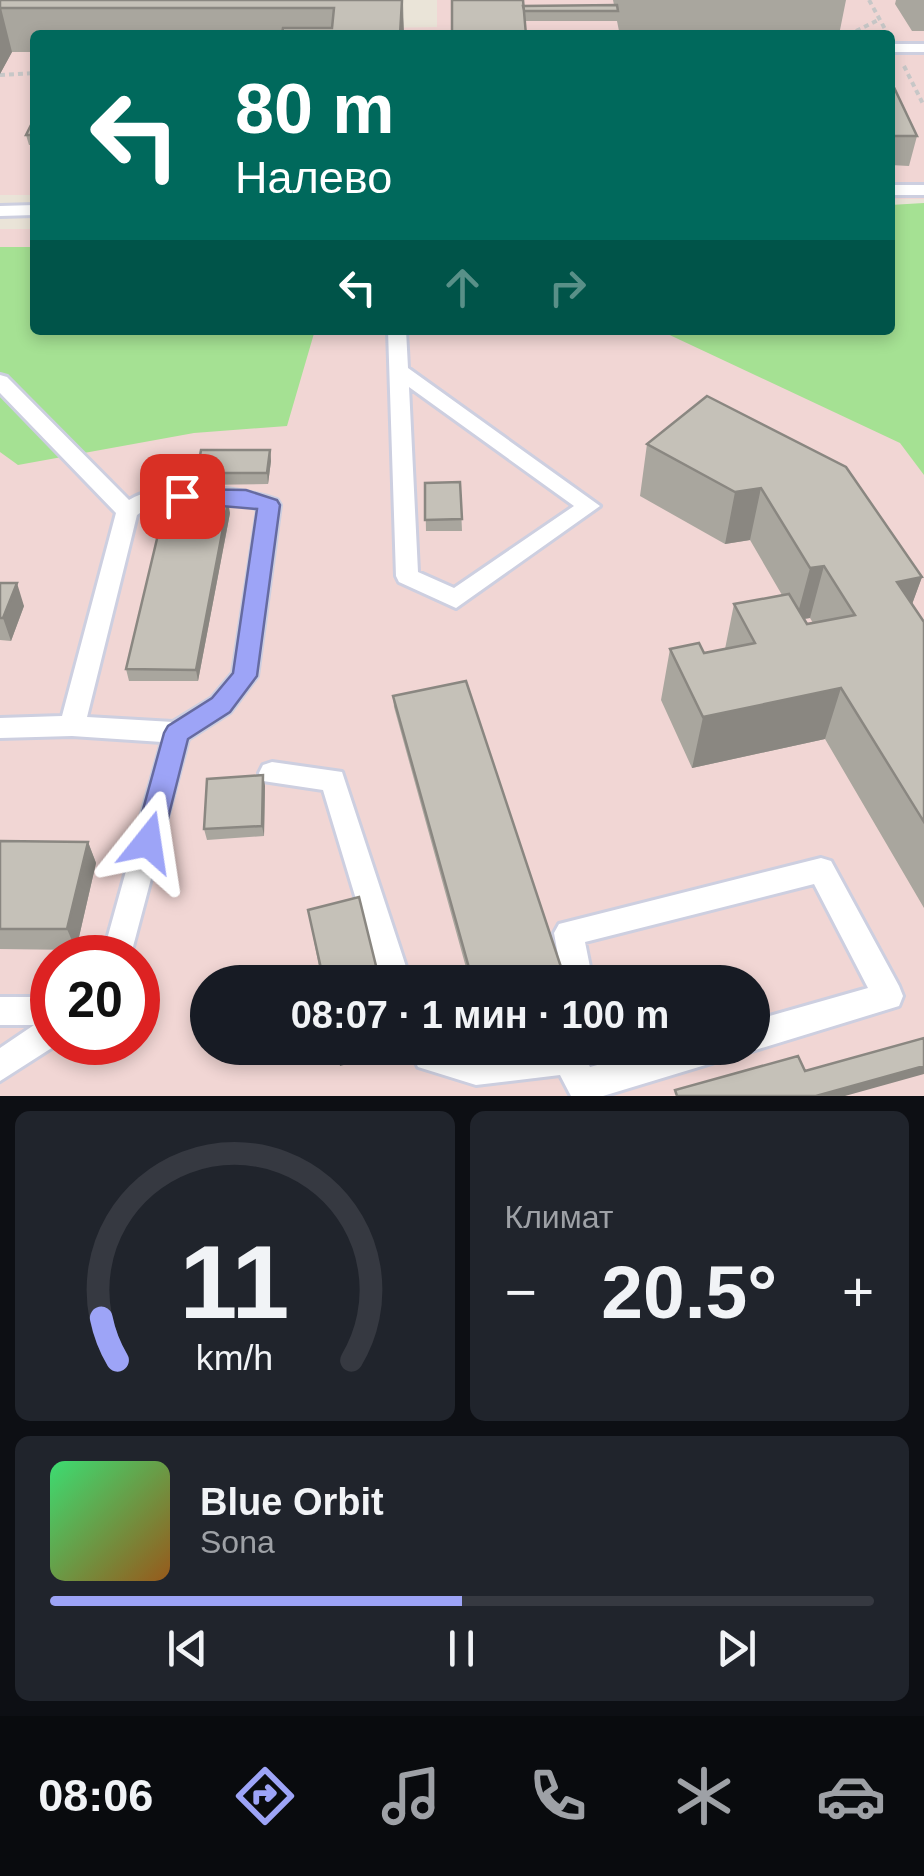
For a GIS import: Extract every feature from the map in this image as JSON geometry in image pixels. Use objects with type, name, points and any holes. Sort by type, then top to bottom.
[{"type":"lane","points":[[895,44],[924,48]]},
{"type":"lane","points":[[895,190],[924,190]]},
{"type":"lane","points":[[0,210],[30,210]]},
{"type":"lane","points":[[397,335],[398,370],[407,576],[456,599],[589,506],[398,370]]},
{"type":"lane","points":[[3,394],[127,511]]},
{"type":"lane","points":[[0,728],[72,726],[177,733],[221,705],[245,676],[269,505],[246,498],[151,496],[127,511],[72,726]]},
{"type":"lane","points":[[122,935],[177,733]]},
{"type":"lane","points":[[272,773],[334,780],[391,965]]},
{"type":"lane","points":[[575,965],[569,934],[821,870],[888,996],[770,1031]]},
{"type":"lane","points":[[0,1011],[30,1011]]},
{"type":"lane","points":[[0,1066],[30,1046]]},
{"type":"lane","points":[[459,1065],[475,1070],[518,1065]]},
{"type":"lane","points":[[579,1073],[622,1065]]},
{"type":"path","points":[[869,0],[885,30]]},
{"type":"path","points":[[858,30],[880,19]]},
{"type":"path","points":[[895,52],[924,106]]},
{"type":"path","points":[[0,74],[30,74]]},
{"type":"shaded area","points":[[0,0],[381,28],[437,27],[437,0],[924,0],[924,199],[895,199],[895,30],[30,30],[30,195],[0,195]]},
{"type":"shaded area","points":[[0,229],[30,229],[30,335],[895,335],[895,316],[924,233],[924,1096],[0,1096]]},
{"type":"green space","points":[[924,203],[924,475],[900,443],[670,335],[895,335],[895,205]]},
{"type":"green space","points":[[0,247],[30,247],[30,335],[314,335],[287,426],[194,433],[18,465],[0,452]]},
{"type":"building","points":[[0,0],[402,0],[400,30],[283,30],[332,28],[334,8],[0,9]]},
{"type":"building","points":[[452,0],[523,0],[526,30],[452,30]]},
{"type":"building","points":[[617,5],[618,11],[524,11],[523,6]]},
{"type":"building","points":[[895,90],[917,136],[895,136]]},
{"type":"building","points":[[707,396],[846,467],[922,577],[897,582],[924,622],[924,822],[841,688],[703,717],[670,649],[699,643],[704,653],[755,643],[734,604],[789,594],[807,624],[855,615],[824,566],[810,568],[761,488],[735,492],[647,444]]},
{"type":"building","points":[[201,450],[270,450],[267,473],[197,473]]},
{"type":"building","points":[[460,482],[462,519],[425,520],[425,483]]},
{"type":"building","points":[[166,501],[228,502],[196,670],[126,669]]},
{"type":"building","points":[[0,583],[17,583],[3,618],[0,618]]},
{"type":"building","points":[[466,681],[560,965],[468,965],[393,696]]},
{"type":"building","points":[[263,775],[262,826],[204,829],[207,779]]},
{"type":"building","points":[[0,841],[88,842],[67,929],[0,929]]},
{"type":"building","points":[[359,897],[376,965],[320,965],[308,910]]},
{"type":"building","points":[[924,1038],[924,1066],[816,1096],[677,1096],[675,1090],[798,1056],[805,1071]]},
{"type":"route","points":[[148,842],[177,733],[221,705],[245,676],[269,505],[246,498],[182,496]]}]
